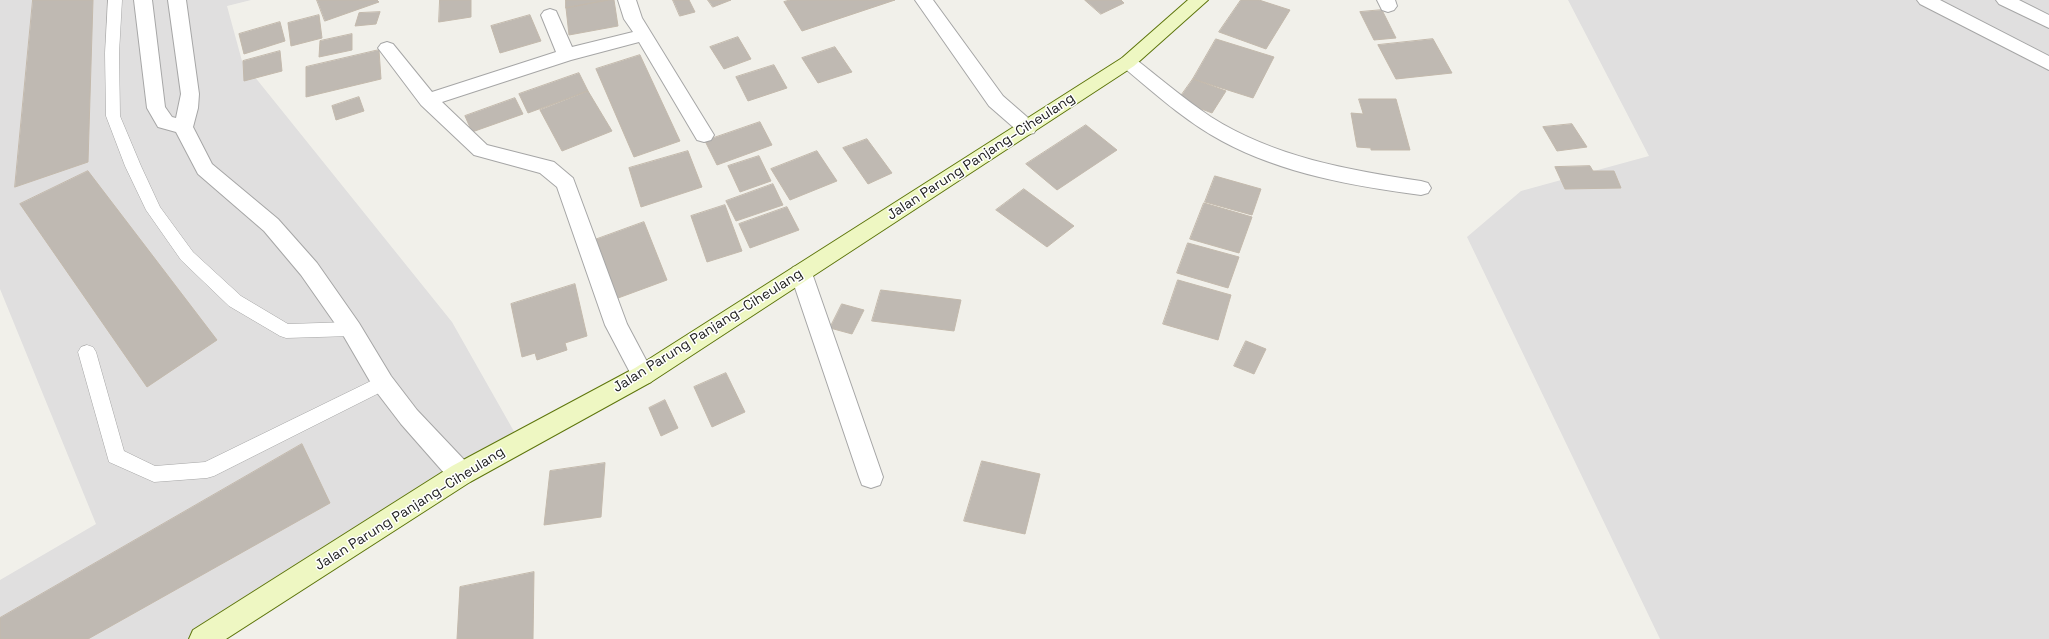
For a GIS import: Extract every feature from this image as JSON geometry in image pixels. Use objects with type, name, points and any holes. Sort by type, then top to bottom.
[{"type":"street","points":[[143,0],[156,108],[165,122],[183,127]]},
{"type":"street","points":[[177,0],[190,94],[189,108],[183,127],[205,169],[271,225],[309,269],[351,329],[384,383],[409,417],[461,474]]},
{"type":"street","points":[[627,0],[633,19],[704,135]]},
{"type":"street","points":[[924,0],[996,101],[1027,128]]},
{"type":"street","name":"Jalan Parung Panjang–Ciheulang","points":[[202,639],[461,474],[644,375],[1128,62],[1199,0]]},
{"type":"street","points":[[1926,0],[2002,38],[2049,64]]},
{"type":"street","points":[[2005,0],[2049,22]]},
{"type":"street","points":[[550,15],[566,55]]},
{"type":"street","points":[[428,100],[566,55],[644,35]]},
{"type":"street","points":[[387,48],[428,100],[481,150],[547,168],[566,183],[616,325],[644,375]]},
{"type":"street","points":[[1128,62],[1205,122],[1245,143],[1284,159],[1327,171],[1364,180],[1421,188]]},
{"type":"street","points":[[801,273],[871,477]]},
{"type":"lane","points":[[115,0],[112,53],[113,116],[133,166],[154,210],[187,256],[235,301],[286,331],[351,329]]},
{"type":"lane","points":[[87,352],[116,456],[154,474],[207,470],[384,383]]},
{"type":"shaded area","points":[[0,0],[251,0],[227,6],[242,61],[452,322],[520,442],[203,639],[0,639],[0,580],[96,524],[0,289]]},
{"type":"shaded area","points":[[1568,0],[2049,0],[2049,639],[1660,639],[1467,237],[1521,191],[1649,156]]},
{"type":"building","points":[[33,0],[93,0],[88,162],[15,187]]},
{"type":"building","points":[[317,0],[377,0],[379,2],[325,21]]},
{"type":"building","points":[[440,0],[471,0],[471,17],[439,22]]},
{"type":"building","points":[[566,0],[608,0],[566,8]]},
{"type":"building","points":[[614,0],[618,26],[569,35],[566,8]]},
{"type":"building","points":[[673,0],[689,0],[695,12],[680,16]]},
{"type":"building","points":[[708,0],[731,0],[713,7]]},
{"type":"building","points":[[790,0],[895,0],[802,31],[784,2]]},
{"type":"building","points":[[1085,0],[1121,0],[1124,3],[1101,14]]},
{"type":"building","points":[[1241,0],[1259,0],[1290,10],[1266,49],[1219,32]]},
{"type":"building","points":[[1382,10],[1396,38],[1374,40],[1360,12]]},
{"type":"building","points":[[380,12],[376,24],[355,26],[359,13]]},
{"type":"building","points":[[319,15],[322,38],[291,46],[288,23]]},
{"type":"building","points":[[530,15],[541,41],[500,53],[491,26]]},
{"type":"building","points":[[280,22],[285,41],[244,54],[239,34]]},
{"type":"building","points":[[352,34],[352,50],[319,57],[320,41]]},
{"type":"building","points":[[738,37],[751,59],[724,69],[710,47]]},
{"type":"building","points":[[1216,39],[1274,57],[1253,98],[1193,79]]},
{"type":"building","points":[[1433,39],[1452,73],[1396,79],[1378,45]]},
{"type":"building","points":[[835,47],[852,72],[818,83],[802,58]]},
{"type":"building","points":[[379,50],[381,79],[306,97],[306,67]]},
{"type":"building","points":[[280,51],[282,71],[244,81],[243,61]]},
{"type":"building","points":[[640,55],[680,141],[634,157],[596,69]]},
{"type":"building","points":[[774,65],[787,88],[748,101],[736,77]]},
{"type":"building","points":[[579,73],[588,91],[528,113],[519,94]]},
{"type":"building","points":[[1193,79],[1226,91],[1212,113],[1178,100]]},
{"type":"building","points":[[588,91],[612,131],[562,151],[540,110]]},
{"type":"building","points":[[359,97],[364,111],[336,120],[332,106]]},
{"type":"building","points":[[515,98],[523,114],[472,132],[465,116]]},
{"type":"building","points":[[1359,99],[1396,99],[1410,150],[1371,150],[1371,148],[1357,147],[1351,113],[1363,114]]},
{"type":"building","points":[[760,122],[772,145],[717,165],[705,141]]},
{"type":"building","points":[[1572,124],[1587,147],[1557,151],[1543,127]]},
{"type":"building","points":[[1086,125],[1117,150],[1057,190],[1026,164]]},
{"type":"building","points":[[867,139],[892,173],[868,184],[843,148]]},
{"type":"building","points":[[688,151],[702,187],[641,207],[629,168]]},
{"type":"building","points":[[817,151],[837,181],[790,200],[771,169]]},
{"type":"building","points":[[759,156],[771,181],[740,192],[728,166]]},
{"type":"building","points":[[1590,166],[1593,171],[1614,171],[1621,188],[1565,189],[1555,167]]},
{"type":"building","points":[[88,171],[217,340],[147,387],[20,204]]},
{"type":"building","points":[[1215,176],[1261,189],[1252,215],[1205,202]]},
{"type":"building","points":[[773,184],[783,205],[736,221],[726,201]]},
{"type":"building","points":[[1024,189],[1074,226],[1047,247],[996,210]]},
{"type":"building","points":[[1204,203],[1252,217],[1239,253],[1190,239]]},
{"type":"building","points":[[725,205],[742,251],[707,262],[691,216]]},
{"type":"building","points":[[787,207],[799,230],[750,248],[739,224]]},
{"type":"building","points":[[644,222],[667,280],[610,301],[589,242]]},
{"type":"building","points":[[1188,243],[1239,257],[1228,288],[1177,273]]},
{"type":"building","points":[[1178,280],[1231,295],[1218,340],[1163,324]]},
{"type":"building","points":[[575,284],[587,336],[565,343],[567,350],[537,360],[535,353],[522,357],[511,304]]},
{"type":"building","points":[[881,290],[961,300],[954,331],[872,321]]},
{"type":"building","points":[[842,304],[864,310],[852,334],[830,328]]},
{"type":"building","points":[[1246,341],[1266,349],[1254,374],[1234,366]]},
{"type":"building","points":[[726,373],[745,412],[712,427],[694,387]]},
{"type":"building","points":[[665,400],[678,428],[661,436],[649,408]]},
{"type":"building","points":[[302,444],[330,503],[88,639],[0,639],[0,618]]},
{"type":"building","points":[[982,461],[1040,474],[1025,534],[964,521]]},
{"type":"building","points":[[605,463],[601,517],[544,525],[550,471]]},
{"type":"building","points":[[534,572],[533,639],[457,639],[460,587]]}]
